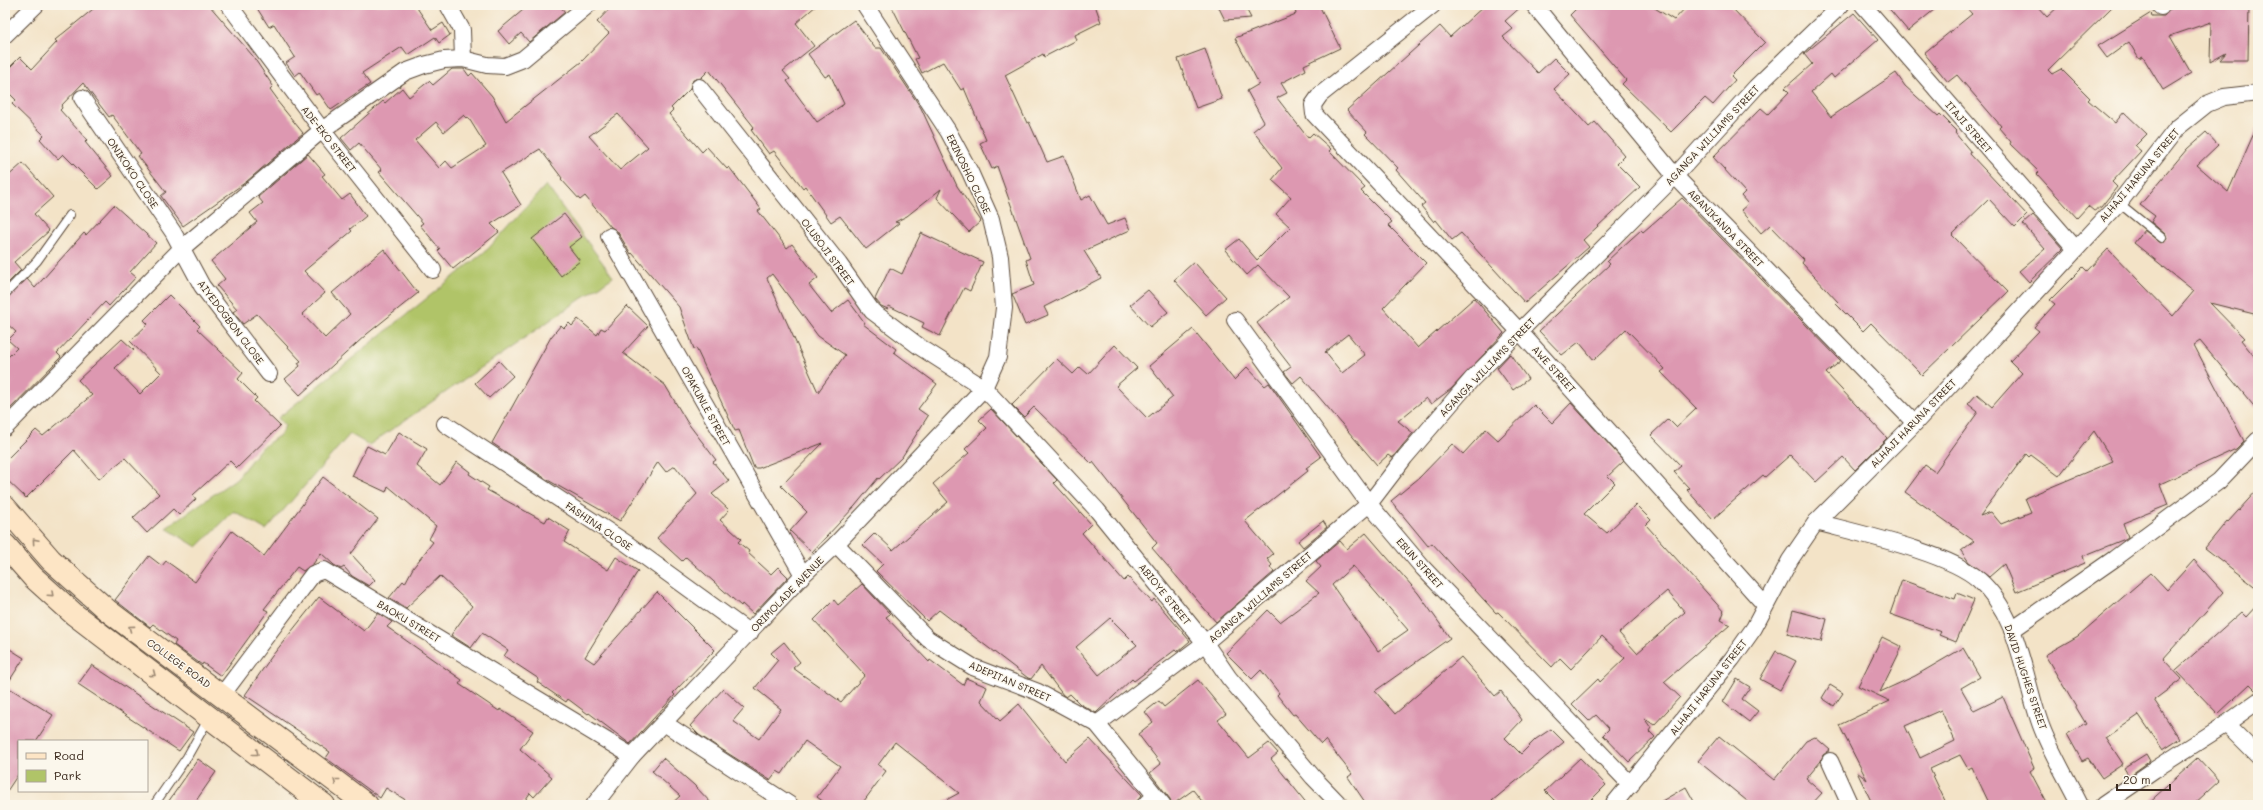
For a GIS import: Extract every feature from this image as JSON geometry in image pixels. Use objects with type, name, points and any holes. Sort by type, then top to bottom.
[{"type":"main road","name":"COLLEGE ROAD","points":[[5,508],[51,560],[107,610],[222,694],[367,805]]},
{"type":"main road","points":[[5,545],[33,577],[75,615],[209,717],[313,802]]},
{"type":"street","points":[[5,35],[36,5]]},
{"type":"street","name":"ADE-EKO STREET","points":[[228,5],[322,130],[433,270]]},
{"type":"street","points":[[448,5],[462,30],[463,59]]},
{"type":"street","points":[[5,428],[181,249],[322,130],[405,72],[444,60],[463,59],[487,65],[505,66],[523,59],[588,5]]},
{"type":"street","name":"ERINOSHO CLOSE","points":[[865,5],[948,131],[970,172],[991,219],[1000,257],[1004,308],[998,357],[984,388]]},
{"type":"street","name":"AWE STREET","points":[[1433,5],[1315,100],[1313,105],[1314,114],[1521,332],[1765,605]]},
{"type":"street","name":"ABANIKANDA STREET","points":[[1534,5],[1675,176],[1915,423]]},
{"type":"street","name":"AGANGA WILLIAMS STREET","points":[[1097,724],[1206,644],[1369,504],[1436,420],[1472,379],[1521,332],[1675,176],[1756,87],[1840,5]]},
{"type":"street","name":"ITAJI STREET","points":[[1863,5],[2075,248]]},
{"type":"street","name":"OLUSOJI STREET","points":[[700,87],[839,264],[872,310],[920,347],[984,388]]},
{"type":"street","name":"ALHAJI HARUNA STREET","points":[[1613,805],[1631,785],[1732,659],[1754,628],[1790,560],[1816,522],[1915,423],[2119,202],[2177,128],[2207,104],[2224,97],[2258,93]]},
{"type":"street","name":"ONIKOKO CLOSE","points":[[82,98],[173,232],[181,249]]},
{"type":"street","name":"OPAKUNLE STREET","points":[[609,236],[803,575]]},
{"type":"street","name":"AIYEDOGBON CLOSE","points":[[181,249],[202,286],[269,374]]},
{"type":"street","name":"EBUN STREET","points":[[1235,320],[1369,504],[1423,568],[1631,785]]},
{"type":"street","name":"ORIMOLADE AVENUE","points":[[594,805],[632,756],[750,633],[803,575],[836,544],[984,388]]},
{"type":"street","name":"ABIOYE STREET","points":[[984,388],[1097,510],[1206,644],[1229,678],[1313,777],[1340,805]]},
{"type":"street","name":"FASHINA CLOSE","points":[[445,424],[626,543],[750,633]]},
{"type":"street","points":[[2012,630],[2114,559],[2219,481],[2258,440]]},
{"type":"street","name":"DAVID HUGHES STREET","points":[[1816,522],[1913,550],[1954,565],[1979,579],[1997,601],[2012,630],[2039,722],[2080,805]]},
{"type":"street","name":"ADEPITAN STREET","points":[[836,544],[928,639],[973,667],[1038,692],[1097,724],[1163,805]]},
{"type":"street","name":"BAOKU STREET","points":[[222,694],[309,579],[316,572],[324,570],[632,756]]},
{"type":"street","points":[[2103,805],[2226,724],[2258,701]]},
{"type":"street","points":[[664,723],[790,805]]},
{"type":"street","points":[[2226,724],[2258,756]]},
{"type":"street","points":[[1830,761],[1850,805]]},
{"type":"lane","points":[[2119,202],[2162,238]]},
{"type":"lane","points":[[5,294],[37,261],[70,216]]},
{"type":"lane","points":[[154,805],[187,757],[209,717]]},
{"type":"lane","points":[[1139,805],[1153,792]]},
{"type":"green space","points":[[546,185],[613,277],[369,445],[350,434],[266,530],[234,511],[197,547],[166,528],[237,478],[260,449],[280,435],[285,426],[278,418],[488,249]]},
{"type":"building","points":[[98,5],[209,5],[252,55],[273,86],[270,89],[278,100],[277,101],[303,133],[246,182],[183,226],[161,196],[166,192],[138,156],[141,154],[112,115],[109,117],[83,83],[61,106],[62,108],[60,110],[87,140],[85,142],[113,176],[98,189],[63,154],[58,159],[40,139],[44,135],[12,104],[16,100],[5,89],[5,72],[20,57],[32,69],[57,42],[55,40]]},
{"type":"building","points":[[255,5],[415,5],[432,30],[443,23],[450,35],[439,43],[435,37],[408,55],[402,47],[362,73],[370,84],[331,110],[319,93],[316,95],[300,72],[295,76],[286,63],[295,57],[274,24],[269,27]]},
{"type":"building","points":[[529,5],[559,5],[565,12],[529,42],[521,33],[509,44],[498,31]]},
{"type":"building","points":[[613,5],[817,5],[796,23],[814,46],[783,71],[790,79],[787,81],[817,122],[844,104],[830,74],[825,77],[808,54],[854,20],[875,48],[881,48],[921,108],[957,186],[981,221],[969,232],[937,198],[941,189],[907,216],[895,222],[899,223],[866,249],[840,216],[831,222],[805,186],[803,188],[774,151],[769,154],[751,130],[754,127],[709,70],[701,78],[693,80],[690,89],[671,108],[673,110],[669,114],[702,152],[707,147],[727,169],[729,167],[761,209],[758,211],[787,248],[792,244],[818,278],[809,285],[831,313],[848,300],[865,323],[863,324],[896,349],[894,352],[937,384],[918,409],[928,416],[902,457],[879,479],[878,478],[855,506],[812,552],[790,531],[807,512],[781,486],[823,443],[759,468],[754,468],[739,430],[735,431],[696,348],[694,349],[679,307],[632,253],[631,254],[617,231],[611,227],[585,196],[580,200],[561,179],[562,178],[540,149],[501,173],[521,205],[491,224],[499,232],[453,269],[438,251],[440,249],[420,225],[423,223],[379,172],[382,170],[359,143],[351,150],[341,138],[383,101],[385,103],[402,88],[409,97],[429,81],[433,85],[452,69],[464,69],[469,76],[472,73],[492,96],[506,121],[581,62],[609,33],[597,22]],"holes":[[[618,114],[648,147],[620,170],[589,136]],[[464,115],[467,118],[468,117],[486,146],[452,168],[446,161],[439,168],[415,140],[436,122],[444,132]],[[772,274],[818,336],[845,355],[818,392],[767,278]]]},
{"type":"building","points":[[891,5],[1095,5],[1101,22],[1075,35],[1077,40],[1044,57],[1043,54],[1005,75],[1047,162],[1064,156],[1081,200],[1090,195],[1107,225],[1125,218],[1130,230],[1084,251],[1101,278],[1044,307],[1048,315],[1025,325],[1012,294],[1034,285],[1026,260],[1030,258],[997,166],[992,169],[980,143],[986,140],[964,88],[961,90],[943,62],[922,73],[915,59],[918,58]]},
{"type":"building","points":[[1244,5],[1251,18],[1225,20],[1218,6]]},
{"type":"building","points":[[1294,5],[1319,5],[1340,48],[1304,65],[1306,70],[1281,83],[1287,93],[1277,98],[1308,138],[1313,133],[1331,149],[1329,151],[1365,188],[1361,191],[1392,222],[1388,225],[1426,263],[1383,308],[1418,348],[1474,298],[1504,333],[1451,389],[1431,404],[1426,398],[1398,421],[1413,433],[1392,458],[1388,455],[1377,465],[1301,376],[1293,383],[1284,372],[1291,367],[1257,323],[1289,297],[1258,265],[1247,275],[1225,250],[1239,239],[1257,260],[1290,227],[1276,214],[1291,197],[1272,180],[1282,168],[1253,131],[1264,122],[1247,91],[1259,84],[1235,38],[1296,14]],"holes":[[[1348,334],[1365,355],[1342,373],[1325,352]]]},
{"type":"building","points":[[1485,5],[1523,5],[1505,21],[1513,29],[1503,37],[1538,73],[1554,58],[1570,74],[1554,89],[1589,127],[1595,122],[1625,156],[1617,164],[1640,187],[1583,240],[1589,247],[1525,303],[1461,233],[1452,240],[1436,220],[1434,222],[1421,206],[1425,203],[1396,170],[1398,168],[1365,134],[1367,132],[1347,110],[1440,26],[1450,37]]},
{"type":"building","points":[[1580,5],[1650,5],[1674,20],[1688,5],[1729,5],[1765,42],[1731,76],[1735,80],[1713,105],[1705,98],[1671,132],[1622,84],[1626,80],[1570,15]]},
{"type":"building","points":[[1886,5],[1940,5],[1908,31]]},
{"type":"building","points":[[1964,5],[2036,5],[2047,17],[2060,5],[2114,5],[2048,70],[2052,74],[2061,69],[2090,98],[2088,100],[2115,123],[2124,112],[2147,134],[2135,146],[2141,151],[2112,182],[2117,187],[2101,207],[2094,211],[2088,206],[2077,218],[2037,174],[2039,172],[2010,144],[2011,142],[1999,128],[2001,126],[1957,75],[1948,82],[1924,53],[1972,14]]},
{"type":"building","points":[[2182,5],[2249,5],[2248,60],[2220,60],[2226,53],[2210,62],[2211,22],[2170,36],[2191,73],[2163,90],[2143,57],[2139,59],[2129,42],[2107,58],[2098,46],[2151,13],[2152,16],[2164,16],[2170,9]]},
{"type":"building","points":[[1854,13],[1878,40],[1834,78],[1831,74],[1811,92],[1831,117],[1896,73],[1905,86],[1938,116],[1940,114],[1957,131],[1955,133],[1971,152],[1970,154],[2027,215],[2015,227],[1989,199],[1952,235],[2008,292],[1922,375],[1871,323],[1863,331],[1836,304],[1838,302],[1802,263],[1804,260],[1770,225],[1761,233],[1741,210],[1748,204],[1741,196],[1745,192],[1713,157],[1761,108],[1768,114],[1789,92],[1785,88],[1812,64],[1804,54]]},
{"type":"building","points":[[1205,49],[1222,99],[1196,108],[1178,59]]},
{"type":"building","points":[[2258,124],[2258,315],[2210,303],[2244,338],[2241,340],[2258,361],[2258,411],[2200,341],[2194,345],[2244,441],[2236,449],[2160,484],[2168,505],[2123,523],[2128,537],[2083,556],[2085,563],[2016,592],[2004,564],[1989,577],[1969,562],[1961,551],[1974,541],[1905,492],[1925,465],[1935,472],[1978,412],[1968,404],[1977,394],[1992,407],[2022,373],[2010,361],[2039,331],[2034,327],[2055,304],[2050,300],[2083,267],[2087,271],[2108,249],[2173,316],[2194,291],[2134,243],[2144,230],[2161,243],[2167,239],[2165,234],[2151,222],[2155,216],[2140,205],[2187,149],[2206,132],[2218,145],[2197,165],[2228,192]],"holes":[[[2094,431],[2113,461],[2025,498],[2031,512],[2001,524],[1991,512],[1980,516],[2026,454],[2029,457],[2031,455],[2059,476]]]},
{"type":"building","points":[[308,154],[325,174],[322,176],[342,200],[350,194],[366,216],[350,229],[352,231],[304,271],[325,293],[302,314],[325,338],[350,314],[332,293],[384,249],[418,293],[367,334],[300,395],[285,379],[300,366],[298,363],[301,361],[257,314],[243,324],[233,312],[237,309],[217,286],[225,279],[211,261],[257,222],[250,213],[263,203],[258,197]]},
{"type":"building","points":[[23,163],[53,197],[34,214],[49,231],[14,262],[21,270],[5,286],[5,179]]},
{"type":"building","points":[[1682,198],[1841,361],[1826,373],[1887,438],[1855,470],[1843,457],[1816,482],[1790,455],[1765,477],[1763,475],[1713,519],[1687,490],[1689,488],[1674,472],[1681,466],[1651,435],[1668,419],[1676,427],[1696,408],[1661,372],[1665,369],[1626,329],[1594,360],[1579,342],[1562,355],[1539,331],[1610,264],[1607,261],[1641,230],[1643,232]]},
{"type":"building","points":[[114,205],[156,243],[130,272],[136,277],[109,306],[105,302],[57,353],[61,357],[5,414],[5,360],[17,348],[8,340],[16,332],[5,322],[5,299],[27,279],[35,288],[84,233],[86,235]]},
{"type":"building","points":[[564,214],[582,237],[569,247],[580,261],[561,276],[532,239]]},
{"type":"building","points":[[2033,215],[2063,249],[2029,282],[2019,271],[2045,249],[2023,224]]},
{"type":"building","points":[[921,233],[983,262],[970,291],[964,288],[940,336],[922,327],[924,323],[889,306],[888,309],[881,306],[875,299],[890,268],[902,274]]},
{"type":"building","points":[[1194,262],[1226,297],[1206,315],[1174,280]]},
{"type":"building","points":[[1148,290],[1168,312],[1150,327],[1130,305]]},
{"type":"building","points":[[169,295],[200,326],[197,329],[243,373],[238,379],[257,398],[254,401],[280,426],[237,468],[230,461],[193,495],[196,499],[179,515],[173,509],[147,533],[133,518],[159,494],[125,458],[99,479],[74,450],[26,498],[5,478],[5,461],[36,430],[43,436],[92,395],[78,380],[122,339],[134,350],[115,368],[140,394],[161,373],[130,341],[148,324],[144,320]]},
{"type":"building","points":[[627,306],[648,326],[623,353],[665,385],[687,422],[716,460],[713,462],[729,481],[712,494],[729,510],[720,520],[741,539],[738,542],[749,551],[748,553],[771,574],[778,567],[788,577],[753,614],[742,604],[741,606],[686,557],[682,561],[657,538],[697,494],[675,466],[666,472],[658,462],[620,521],[546,479],[492,443],[551,337],[561,325],[564,328],[569,323],[572,326],[578,319],[597,335],[601,328],[605,330]]},
{"type":"building","points":[[1193,329],[1234,380],[1247,367],[1265,386],[1269,383],[1321,457],[1306,468],[1308,471],[1245,521],[1273,554],[1267,559],[1272,565],[1270,567],[1274,572],[1216,622],[1152,548],[1157,543],[1093,462],[1092,464],[1034,407],[1024,417],[1012,405],[1057,359],[1073,374],[1080,367],[1088,374],[1115,345],[1137,368],[1116,386],[1147,418],[1173,397],[1149,366]]},
{"type":"building","points":[[1510,354],[1528,379],[1513,390],[1497,368]]},
{"type":"building","points":[[499,361],[513,376],[489,398],[475,383]]},
{"type":"building","points":[[1571,403],[1624,461],[1608,476],[1615,483],[1584,514],[1607,533],[1636,505],[1651,520],[1646,525],[1724,612],[1721,620],[1730,625],[1664,682],[1680,697],[1654,725],[1644,718],[1651,728],[1649,731],[1655,737],[1629,762],[1603,735],[1609,729],[1596,715],[1589,721],[1572,704],[1598,679],[1600,682],[1625,658],[1602,636],[1571,669],[1560,658],[1552,667],[1498,612],[1496,613],[1432,543],[1428,546],[1391,501],[1419,478],[1452,444],[1463,454],[1486,429],[1498,440],[1534,405],[1552,423]],"holes":[[[1667,591],[1685,612],[1637,653],[1619,633]]]},
{"type":"building","points":[[991,409],[1057,480],[1054,483],[1091,524],[1082,533],[1124,581],[1128,577],[1152,602],[1154,599],[1190,641],[1177,652],[1175,650],[1134,681],[1132,679],[1096,713],[1080,704],[1070,694],[1066,697],[1063,695],[1041,666],[1031,679],[1028,678],[939,610],[927,621],[876,571],[883,564],[863,545],[875,533],[893,550],[948,502],[933,484],[969,453],[965,449],[987,428],[979,420]],"holes":[[[1110,618],[1137,645],[1099,675],[1076,647]]]},
{"type":"building","points":[[399,432],[427,449],[417,466],[440,485],[457,462],[470,472],[469,474],[489,487],[487,490],[545,522],[548,517],[570,531],[564,542],[608,570],[616,557],[638,571],[585,657],[594,663],[657,592],[715,650],[673,693],[675,695],[630,744],[568,699],[566,702],[537,682],[539,679],[504,656],[508,650],[482,633],[471,648],[451,635],[472,606],[440,576],[406,608],[389,598],[403,581],[405,583],[413,568],[433,542],[429,539],[436,526],[388,486],[386,492],[352,476],[367,446],[385,455]]},
{"type":"building","points":[[323,477],[378,519],[351,554],[375,580],[369,586],[352,576],[344,567],[341,569],[334,565],[321,553],[313,564],[303,571],[297,567],[264,609],[268,611],[221,676],[203,663],[202,665],[174,645],[176,641],[153,624],[150,627],[115,600],[149,556],[162,566],[166,561],[195,582],[232,531],[264,556]]},
{"type":"building","points":[[2258,489],[2258,589],[2205,548],[2227,521],[2228,522]]},
{"type":"building","points":[[1323,521],[1327,527],[1303,547],[1298,541]]},
{"type":"building","points":[[1366,533],[1418,593],[1450,638],[1375,691],[1395,714],[1461,657],[1495,696],[1501,691],[1522,720],[1505,738],[1521,754],[1536,739],[1551,729],[1564,742],[1487,805],[1367,805],[1348,777],[1352,774],[1325,740],[1321,744],[1295,714],[1293,715],[1277,695],[1279,693],[1261,670],[1252,679],[1226,653],[1268,610],[1280,622],[1319,593],[1306,581],[1321,567],[1316,561],[1340,541],[1347,549]],"holes":[[[1353,566],[1408,630],[1378,651],[1332,585]]]},
{"type":"building","points":[[2194,560],[2223,592],[2163,659],[2182,679],[2154,700],[2180,739],[2163,750],[2139,715],[2106,738],[2123,764],[2102,778],[2088,758],[2082,761],[2067,734],[2086,724],[2045,655],[2078,636],[2151,573],[2167,590]]},
{"type":"building","points":[[1902,580],[1955,599],[1957,593],[1974,600],[1956,642],[1939,635],[1941,632],[1890,614]]},
{"type":"building","points":[[862,584],[890,614],[886,617],[929,662],[930,660],[963,685],[966,678],[987,687],[981,701],[1000,721],[1019,704],[1065,761],[1090,739],[1142,795],[1134,805],[937,805],[959,793],[895,742],[878,765],[886,771],[861,805],[828,805],[817,797],[840,766],[805,741],[782,774],[777,771],[770,780],[699,735],[690,726],[723,689],[744,708],[733,721],[759,739],[781,709],[755,688],[778,660],[771,653],[784,642],[800,662],[793,668],[841,702],[865,675],[814,620],[834,600],[838,605]]},
{"type":"building","points":[[319,597],[364,631],[378,613],[392,622],[387,627],[462,680],[459,684],[499,711],[500,709],[533,731],[520,749],[552,777],[534,797],[530,793],[522,805],[414,805],[386,788],[380,798],[326,758],[330,752],[245,695],[272,656]]},
{"type":"building","points":[[2258,604],[2258,692],[2250,684],[2218,714],[2176,670],[2241,612],[2246,617]]},
{"type":"building","points":[[1793,610],[1827,619],[1821,642],[1787,634]]},
{"type":"building","points":[[1882,637],[1902,647],[1880,692],[1915,676],[1963,648],[1980,677],[1961,688],[1974,711],[2003,697],[2034,768],[2030,771],[2048,805],[1990,805],[1972,767],[1968,769],[1960,755],[1930,769],[1947,805],[1873,805],[1857,772],[1867,780],[1839,725],[1890,701],[1858,686]],"holes":[[[1941,710],[1955,741],[1920,758],[1905,726]]]},
{"type":"building","points":[[5,646],[24,658],[6,686],[53,715],[37,740],[18,740],[18,774],[5,794]]},
{"type":"building","points":[[1776,651],[1796,661],[1780,690],[1760,679]]},
{"type":"building","points":[[92,665],[193,732],[179,751],[78,684]]},
{"type":"building","points":[[1737,679],[1750,687],[1742,699],[1758,711],[1749,722],[1723,702]]},
{"type":"building","points":[[1198,680],[1226,714],[1218,720],[1249,758],[1269,743],[1278,753],[1271,759],[1308,805],[1205,805],[1193,790],[1172,805],[1170,799],[1150,773],[1161,764],[1138,734],[1153,722],[1145,712],[1159,701],[1164,707]]},
{"type":"building","points":[[1830,685],[1843,693],[1834,706],[1822,698]]},
{"type":"building","points":[[1719,736],[1774,780],[1806,741],[1815,737],[1830,750],[1823,755],[1821,761],[1806,779],[1822,793],[1811,805],[1752,805],[1698,761]]},
{"type":"building","points":[[2146,754],[2150,761],[2129,776],[2124,768]]},
{"type":"building","points":[[663,758],[694,785],[713,805],[670,805],[680,796],[652,771]]},
{"type":"building","points":[[1580,758],[1606,785],[1586,805],[1559,805],[1545,791]]},
{"type":"building","points":[[2198,758],[2219,781],[2193,805],[2146,805]]},
{"type":"building","points":[[198,759],[216,772],[193,805],[166,805]]},
{"type":"building","points":[[1686,787],[1696,805],[1655,805]]}]
